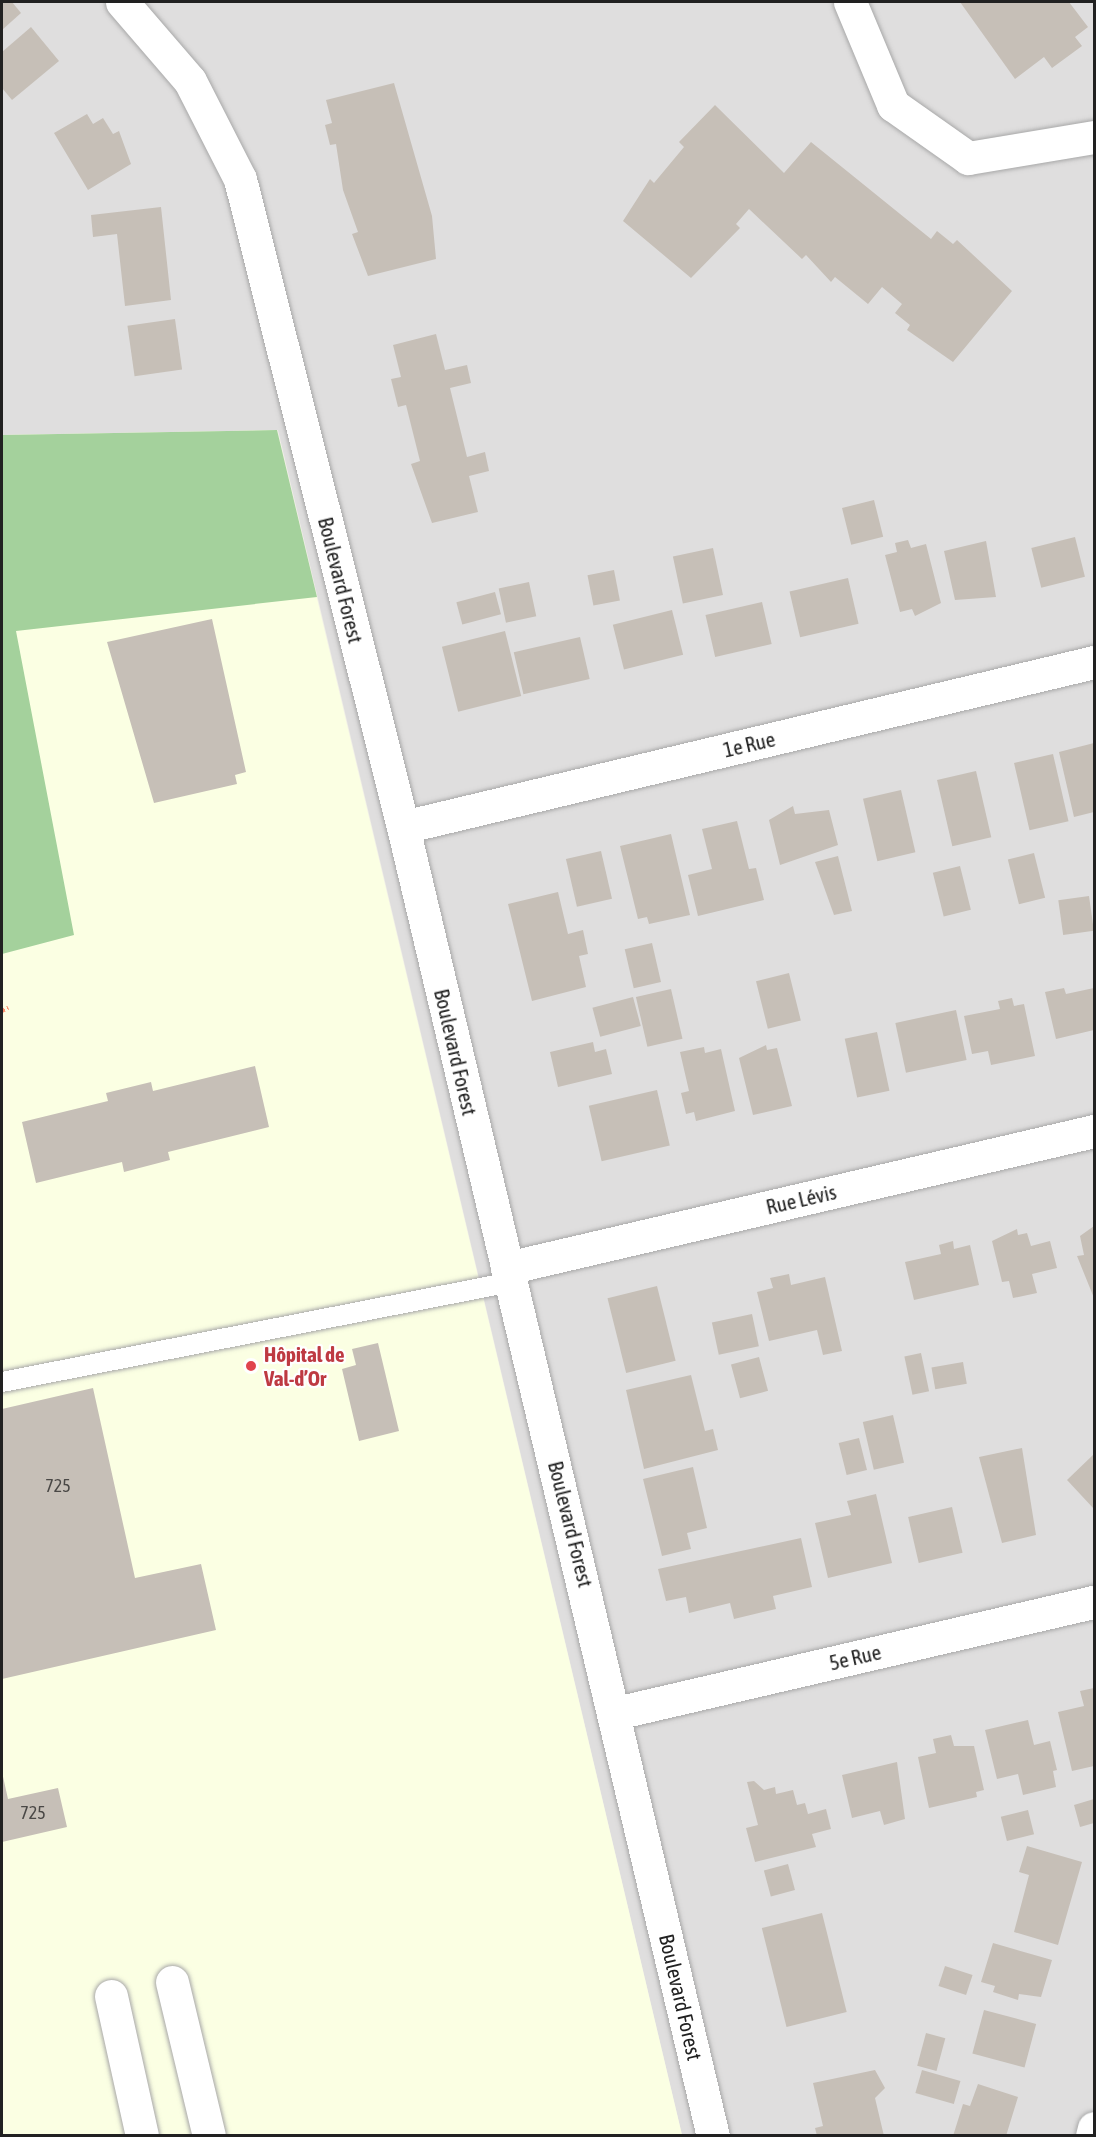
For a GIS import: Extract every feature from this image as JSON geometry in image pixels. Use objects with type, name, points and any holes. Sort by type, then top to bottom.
[{"type":"street","name":"Boulevard Forest","points":[[122,2],[190,81],[240,179],[403,827],[616,1713],[713,2136]]},
{"type":"street","points":[[850,2],[893,105],[968,158],[1095,137]]},
{"type":"street","name":"1e Rue","points":[[403,827],[1095,662]]},
{"type":"street","name":"Rue Lévis","points":[[509,1275],[1095,1131]]},
{"type":"street","name":"5e Rue","points":[[616,1713],[1095,1602]]},
{"type":"street","points":[[172,1982],[208,2136]]},
{"type":"street","points":[[111,1996],[142,2136]]},
{"type":"street","points":[[1092,2136],[1095,2128]]},
{"type":"lane","points":[[2,1382],[509,1275]]},
{"type":"path","points":[[2,1011],[8,1008]]},
{"type":"shaded area","points":[[2,2],[1094,2],[1094,2135],[682,2135],[278,430],[2,435]]},
{"type":"shaded area","name":"Hôpital de Val-d’Or","points":[[277,430],[682,2135],[2,2135],[2,435]]},
{"type":"green space","points":[[277,430],[317,597],[16,631],[74,935],[2,954],[2,435]]},
{"type":"building","points":[[2,2],[12,2],[21,13],[2,30]]},
{"type":"building","points":[[960,2],[1069,2],[1088,27],[1075,37],[1082,46],[1052,68],[1044,57],[1015,79]]},
{"type":"building","points":[[31,27],[59,61],[12,100],[2,88],[2,52]]},
{"type":"building","points":[[394,83],[432,216],[436,259],[368,276],[352,234],[358,232],[343,190],[336,144],[330,145],[325,125],[332,123],[326,100]]},
{"type":"building","points":[[715,105],[784,173],[811,142],[931,239],[937,231],[953,244],[957,240],[1012,291],[953,362],[907,330],[910,325],[895,313],[902,304],[882,287],[868,304],[835,277],[831,282],[806,255],[802,259],[749,209],[736,224],[740,228],[691,278],[623,221],[650,179],[654,183],[684,147],[679,142]]},
{"type":"building","points":[[87,114],[93,124],[103,118],[113,134],[119,131],[131,164],[88,190],[54,133]]},
{"type":"building","points":[[161,207],[171,300],[125,306],[117,234],[93,237],[91,215]]},
{"type":"building","points":[[175,319],[182,370],[135,376],[127,326]]},
{"type":"building","points":[[436,334],[445,370],[467,365],[471,383],[450,388],[467,457],[485,452],[489,471],[469,476],[478,512],[432,523],[411,464],[420,461],[406,405],[398,407],[391,379],[401,377],[393,345]]},
{"type":"building","points":[[874,500],[883,537],[851,545],[842,508]]},
{"type":"building","points":[[1075,537],[1085,577],[1041,588],[1031,548]]},
{"type":"building","points":[[908,540],[911,548],[926,544],[941,603],[915,616],[912,609],[900,612],[885,555],[897,552],[895,543]]},
{"type":"building","points":[[986,541],[996,597],[955,600],[944,551]]},
{"type":"building","points":[[713,548],[723,595],[683,603],[673,557]]},
{"type":"building","points":[[614,570],[620,600],[593,606],[587,575]]},
{"type":"building","points":[[848,578],[859,624],[800,637],[790,591]]},
{"type":"building","points":[[529,582],[536,616],[506,623],[499,588]]},
{"type":"building","points":[[495,592],[501,614],[462,625],[456,602]]},
{"type":"building","points":[[762,602],[772,644],[715,657],[705,615]]},
{"type":"building","points":[[672,610],[683,655],[624,669],[613,625]]},
{"type":"building","points":[[212,619],[246,772],[235,775],[237,784],[154,803],[107,642]]},
{"type":"building","points":[[505,631],[521,696],[458,712],[442,647]]},
{"type":"building","points":[[580,637],[590,679],[523,694],[514,652]]},
{"type":"building","points":[[1094,743],[1094,812],[1074,817],[1059,752]]},
{"type":"building","points":[[1053,754],[1069,821],[1030,830],[1014,763]]},
{"type":"building","points":[[976,771],[991,837],[952,846],[937,780]]},
{"type":"building","points":[[901,790],[915,852],[877,861],[863,799]]},
{"type":"building","points":[[793,806],[795,814],[829,810],[838,845],[780,865],[769,820]]},
{"type":"building","points":[[737,821],[749,869],[756,868],[764,900],[698,916],[688,875],[712,869],[702,829]]},
{"type":"building","points":[[671,834],[690,915],[649,924],[647,917],[638,919],[620,846]]},
{"type":"building","points":[[601,851],[612,899],[577,907],[566,859]]},
{"type":"building","points":[[1034,853],[1045,898],[1019,904],[1008,860]]},
{"type":"building","points":[[838,856],[852,911],[834,915],[815,862]]},
{"type":"building","points":[[960,866],[971,910],[944,916],[933,873]]},
{"type":"building","points":[[558,892],[568,934],[583,930],[588,954],[579,956],[586,987],[532,1001],[508,904]]},
{"type":"building","points":[[1089,896],[1094,931],[1063,935],[1058,900]]},
{"type":"building","points":[[652,943],[661,982],[634,988],[625,949]]},
{"type":"building","points":[[789,973],[801,1021],[768,1029],[756,981]]},
{"type":"building","points":[[1064,988],[1066,994],[1094,988],[1094,1030],[1056,1039],[1045,992]]},
{"type":"building","points":[[671,989],[682,1039],[647,1047],[636,997]]},
{"type":"building","points":[[633,997],[641,1026],[600,1037],[592,1008]]},
{"type":"building","points":[[1012,998],[1014,1006],[1024,1004],[1035,1056],[991,1065],[988,1051],[972,1054],[964,1016],[1000,1009],[998,1001]]},
{"type":"building","points":[[956,1010],[967,1060],[906,1073],[895,1023]]},
{"type":"building","points":[[877,1032],[889,1091],[857,1098],[845,1039]]},
{"type":"building","points":[[593,1042],[595,1052],[606,1049],[612,1074],[558,1087],[550,1052]]},
{"type":"building","points":[[766,1045],[767,1050],[777,1048],[792,1106],[753,1115],[739,1058]]},
{"type":"building","points":[[704,1047],[705,1053],[721,1049],[735,1111],[696,1121],[694,1112],[686,1114],[681,1093],[689,1091],[680,1052]]},
{"type":"building","points":[[255,1066],[269,1127],[168,1152],[170,1160],[124,1172],[122,1162],[36,1183],[22,1122],[108,1101],[106,1093],[151,1082],[153,1091]]},
{"type":"building","points":[[657,1090],[670,1146],[602,1161],[589,1106]]},
{"type":"building","points":[[1094,1226],[1094,1298],[1077,1256],[1084,1255],[1080,1236]]},
{"type":"building","points":[[1017,1229],[1018,1235],[1027,1233],[1031,1246],[1050,1241],[1057,1268],[1032,1274],[1037,1293],[1013,1298],[1009,1281],[1002,1282],[992,1241]]},
{"type":"building","points":[[953,1241],[954,1249],[970,1245],[979,1285],[914,1300],[905,1262],[941,1254],[939,1245]]},
{"type":"building","points":[[789,1274],[791,1285],[825,1277],[842,1351],[823,1355],[817,1330],[769,1341],[757,1292],[773,1288],[770,1278]]},
{"type":"building","points":[[657,1286],[676,1361],[626,1373],[608,1298]]},
{"type":"building","points":[[752,1314],[759,1346],[719,1355],[712,1323]]},
{"type":"building","points":[[378,1343],[399,1431],[359,1441],[342,1369],[356,1365],[352,1349]]},
{"type":"building","points":[[921,1353],[929,1391],[912,1395],[904,1357]]},
{"type":"building","points":[[759,1357],[768,1391],[740,1398],[731,1365]]},
{"type":"building","points":[[963,1362],[967,1384],[935,1389],[931,1368]]},
{"type":"building","points":[[691,1375],[705,1431],[713,1429],[718,1450],[644,1469],[626,1390]]},
{"type":"building","points":[[93,1388],[135,1578],[201,1564],[216,1630],[2,1679],[2,1409]]},
{"type":"building","points":[[893,1415],[904,1463],[874,1470],[863,1422]]},
{"type":"building","points":[[859,1438],[867,1470],[847,1475],[839,1443]]},
{"type":"building","points":[[1022,1448],[1036,1535],[1002,1543],[979,1457]]},
{"type":"building","points":[[1094,1454],[1094,1509],[1067,1480]]},
{"type":"building","points":[[693,1467],[707,1528],[687,1533],[691,1549],[662,1556],[643,1479]]},
{"type":"building","points":[[876,1494],[892,1563],[828,1578],[815,1523],[851,1515],[847,1501]]},
{"type":"building","points":[[952,1507],[963,1553],[919,1563],[908,1517]]},
{"type":"building","points":[[801,1538],[812,1587],[773,1596],[776,1609],[734,1619],[730,1603],[689,1613],[686,1597],[666,1601],[658,1569]]},
{"type":"building","points":[[1094,1688],[1094,1766],[1072,1771],[1058,1712],[1084,1706],[1080,1691]]},
{"type":"building","points":[[1028,1720],[1034,1745],[1050,1741],[1057,1770],[1053,1771],[1056,1787],[1023,1795],[1018,1774],[997,1779],[985,1730]]},
{"type":"building","points":[[951,1735],[954,1746],[974,1746],[984,1790],[976,1792],[977,1797],[929,1808],[918,1757],[936,1753],[933,1739]]},
{"type":"building","points":[[897,1762],[905,1819],[884,1825],[880,1811],[852,1818],[842,1775]]},
{"type":"building","points":[[2,1772],[8,1799],[58,1788],[67,1827],[2,1842]]},
{"type":"building","points":[[754,1781],[764,1790],[775,1787],[776,1794],[793,1790],[797,1805],[805,1803],[808,1814],[826,1809],[831,1829],[812,1834],[816,1847],[755,1862],[746,1828],[758,1825],[747,1782]]},
{"type":"building","points":[[1094,1799],[1094,1823],[1080,1827],[1074,1805]]},
{"type":"building","points":[[1028,1810],[1034,1834],[1007,1841],[1001,1817]]},
{"type":"building","points":[[1027,1846],[1082,1862],[1058,1945],[1014,1932],[1029,1875],[1019,1872]]},
{"type":"building","points":[[788,1864],[795,1890],[771,1897],[764,1870]]},
{"type":"building","points":[[822,1913],[847,2012],[787,2027],[762,1928]]},
{"type":"building","points":[[993,1943],[1052,1960],[1041,1997],[1019,1994],[1018,2000],[993,1992],[995,1986],[981,1982]]},
{"type":"building","points":[[945,1966],[973,1975],[966,1995],[939,1986]]},
{"type":"building","points":[[984,2010],[1036,2024],[1025,2067],[972,2053]]},
{"type":"building","points":[[926,2033],[945,2038],[937,2071],[917,2066]]},
{"type":"building","points":[[875,2070],[885,2088],[875,2098],[884,2136],[817,2136],[815,2128],[823,2126],[813,2083]]},
{"type":"building","points":[[922,2070],[960,2081],[954,2104],[915,2093]]},
{"type":"building","points":[[978,2084],[1018,2097],[1006,2136],[953,2136],[963,2104],[970,2106]]},
{"type":"place","name":"Hôpital de Val-d’Or","points":[[251,1366]]}]
